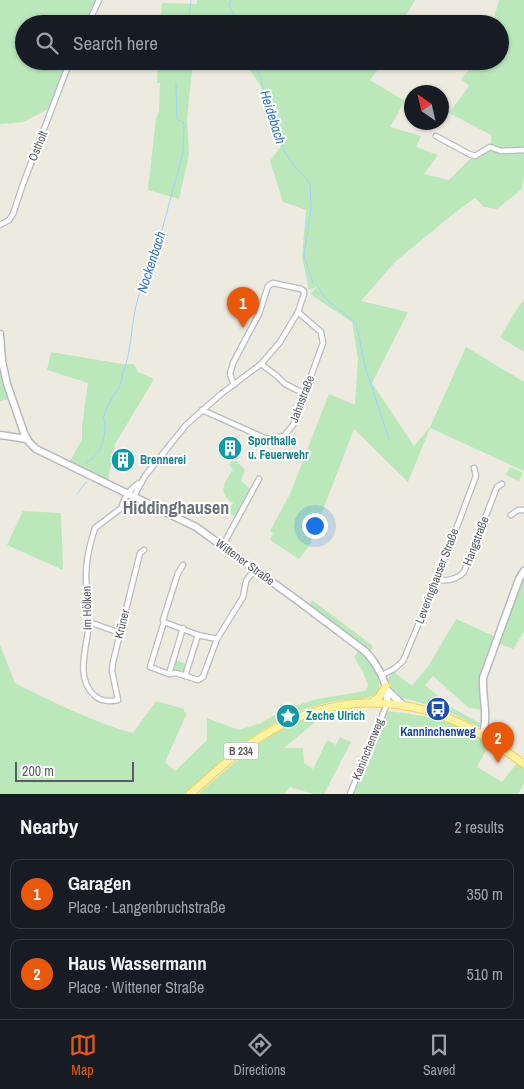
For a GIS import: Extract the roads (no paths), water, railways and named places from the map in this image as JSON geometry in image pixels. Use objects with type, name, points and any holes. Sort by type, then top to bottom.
[{"type":"main road","points":[[0,334],[7,384],[27,440]]},
{"type":"main road","points":[[0,435],[27,440]]},
{"type":"main road","name":"Wittener Straße","points":[[27,440],[36,449],[45,454],[187,522],[223,545],[357,644],[372,659],[382,674],[386,688],[387,704]]},
{"type":"main road","points":[[482,735],[485,727],[482,693],[483,678],[519,579],[524,571]]},
{"type":"main road","points":[[371,703],[386,688]]},
{"type":"main road","name":"B 234","points":[[386,688],[402,704]]},
{"type":"main road","name":"B 234","points":[[190,794],[248,745],[275,728],[309,713],[336,706],[371,703],[402,704],[448,718],[482,735],[524,764]]},
{"type":"street","points":[[92,15],[100,0]]},
{"type":"street","name":"Ostholt","points":[[0,225],[9,220],[13,214],[67,70]]},
{"type":"street","points":[[436,136],[475,156],[490,147],[501,150],[524,150]]},
{"type":"street","points":[[131,495],[134,486],[140,483],[171,442],[202,410],[261,364],[280,342],[298,312],[304,292],[301,289],[270,284],[252,328],[233,363],[230,374],[234,385]]},
{"type":"street","name":"Jahnstraße","points":[[202,410],[267,439],[284,436],[293,425],[320,352],[323,338],[320,332],[298,312]]},
{"type":"street","points":[[261,364],[284,384],[305,394]]},
{"type":"street","name":"Leveringhauser Straße","points":[[382,674],[399,666],[403,660],[437,580],[476,476],[474,468]]},
{"type":"street","points":[[223,545],[259,479]]},
{"type":"street","name":"Hangstraße","points":[[437,580],[450,580],[461,576],[464,572],[498,488],[502,484]]},
{"type":"street","name":"Im Hölken","points":[[118,700],[111,702],[96,697],[85,683],[83,674],[89,622],[86,568],[97,524],[114,514],[122,506],[123,501],[131,495]]},
{"type":"street","points":[[511,515],[518,510],[524,510]]},
{"type":"street","name":"Krüner","points":[[118,700],[112,671],[140,553],[144,550]]},
{"type":"street","points":[[183,565],[178,573],[150,667],[169,674],[176,673],[198,680],[203,677],[217,639],[243,597],[246,582],[255,569]]},
{"type":"street","points":[[89,622],[120,633]]},
{"type":"street","points":[[164,622],[198,635],[217,639]]},
{"type":"street","points":[[169,674],[183,628]]},
{"type":"street","points":[[185,676],[198,635]]},
{"type":"street","name":"Kaninchenweg","points":[[350,794],[387,704]]},
{"type":"waterway","name":"Nockenbach","points":[[189,15],[191,0]]},
{"type":"waterway","name":"Heidebach","points":[[231,0],[229,5],[234,15]]},
{"type":"waterway","name":"Heidebach","points":[[258,70],[284,151],[295,167],[310,183],[311,209],[304,255],[313,283]]},
{"type":"waterway","name":"Nockenbach","points":[[86,463],[99,451],[103,441],[105,412],[121,383],[135,308],[143,285],[150,274],[183,153],[184,123],[177,119],[176,84]]},
{"type":"waterway","name":"Heidebach","points":[[319,288],[327,300],[356,323],[365,366],[389,440]]},
{"type":"waterway","name":"Nockenbach","points":[[77,494],[86,482]]},
{"type":"place","name":"Garagen","points":[[243,328]]},
{"type":"place","name":"Sporthalle u. Feuerwehr","points":[[230,448]]},
{"type":"place","name":"Brennerei","points":[[123,460]]},
{"type":"place","name":"Kanninchenweg","points":[[438,709]]},
{"type":"place","name":"Zeche Ulrich","points":[[288,716]]},
{"type":"place","name":"Haus Wassermann","points":[[498,763]]},
{"type":"district","name":"Hiddinghausen","points":[[176,508]]}]
